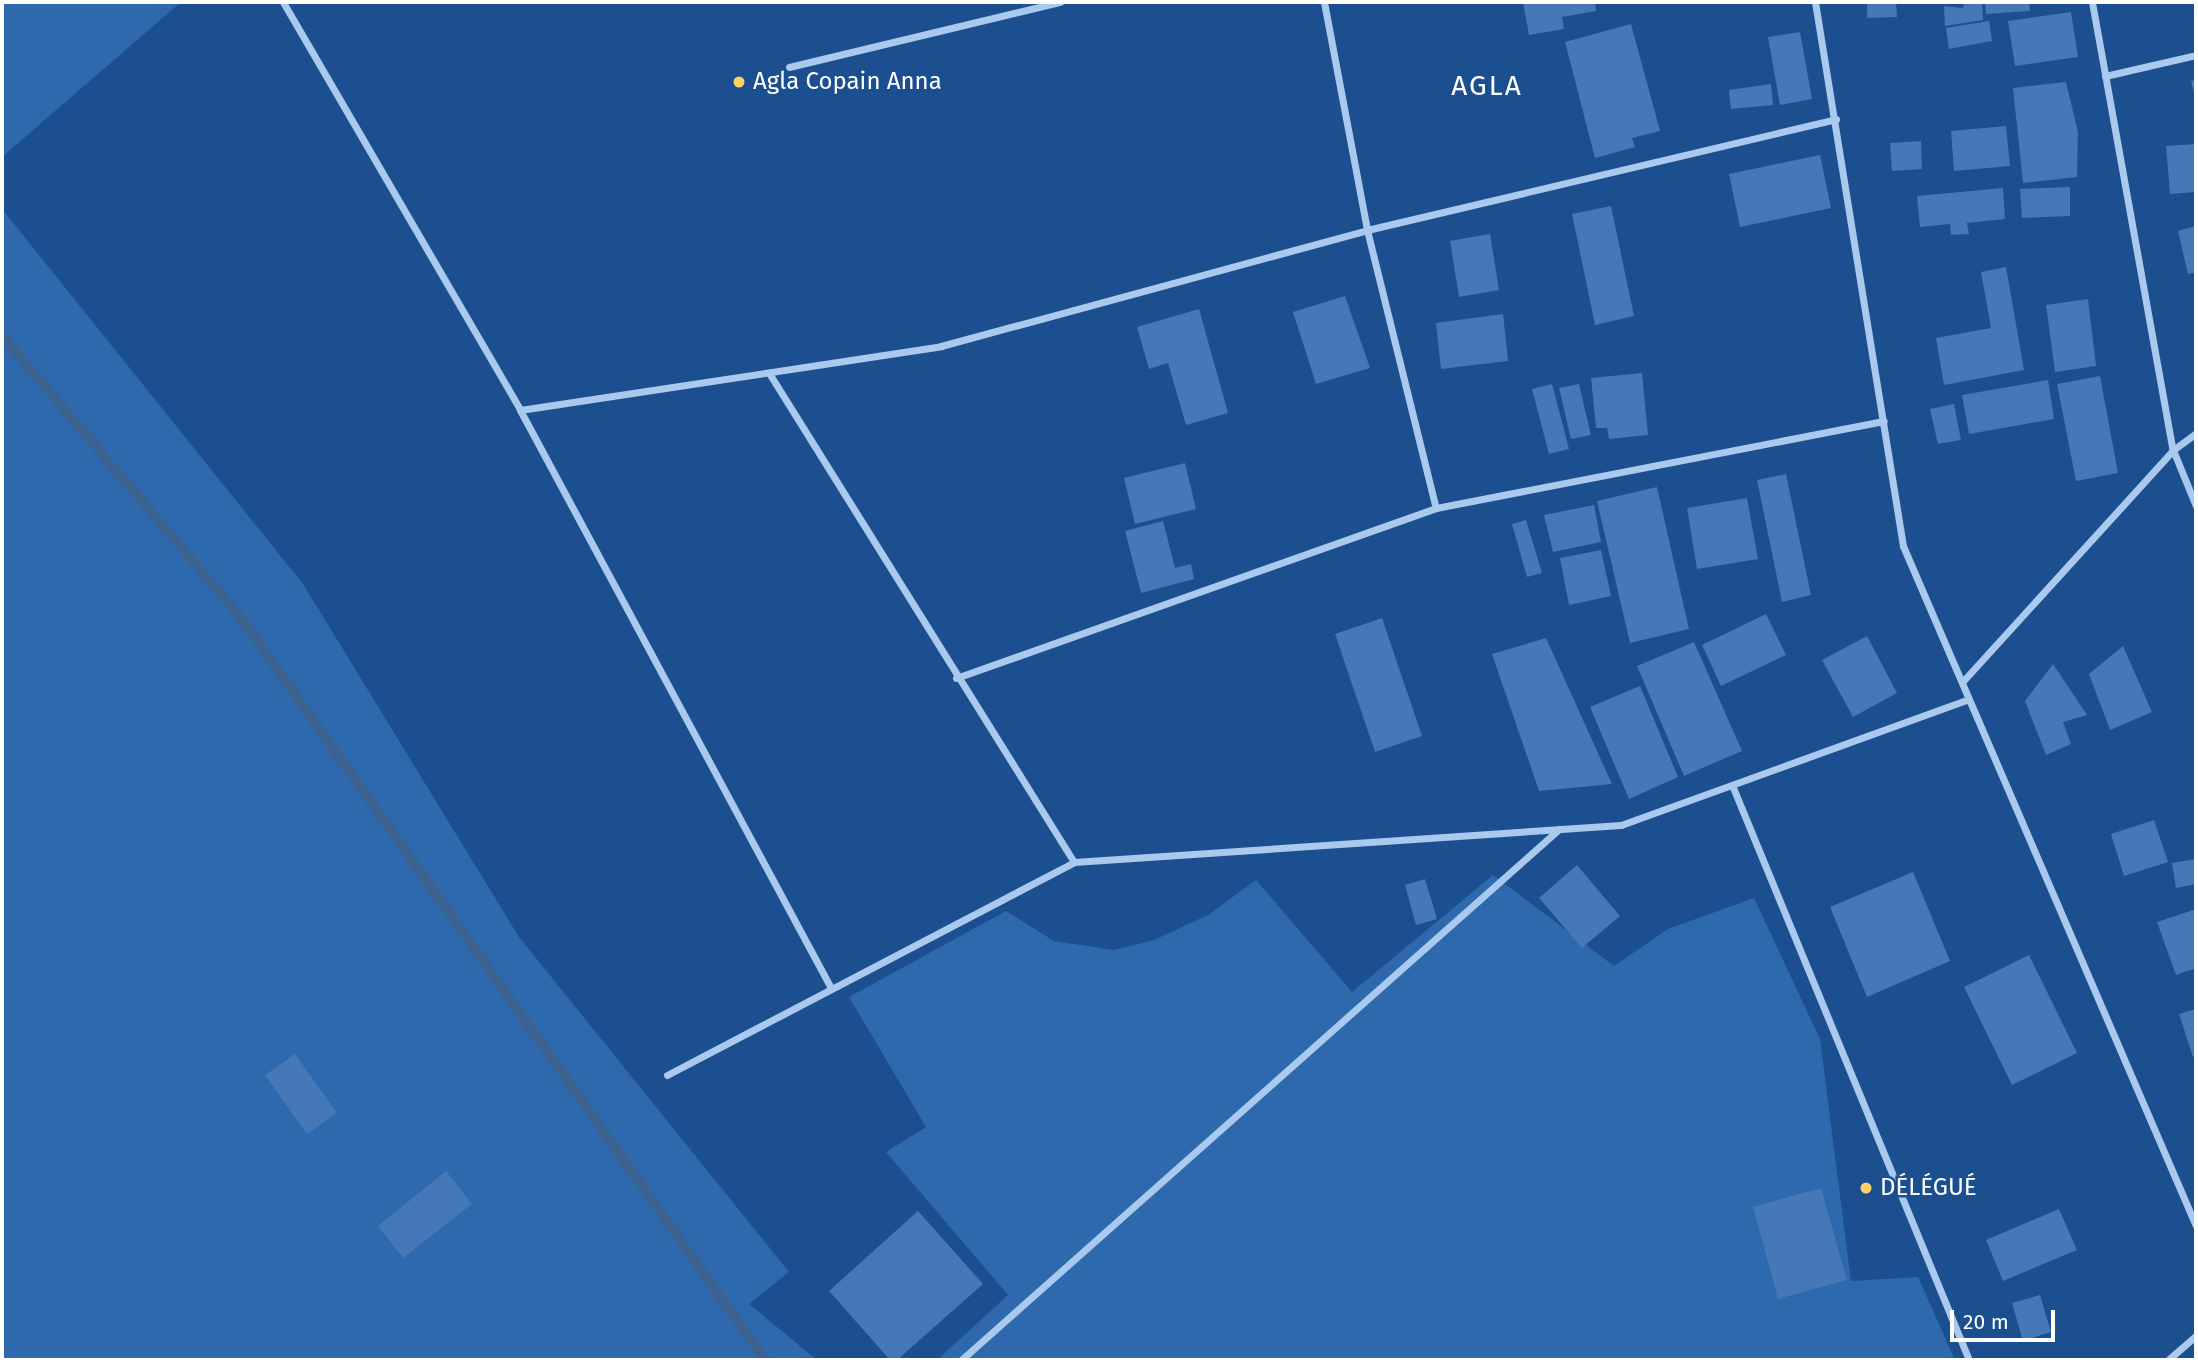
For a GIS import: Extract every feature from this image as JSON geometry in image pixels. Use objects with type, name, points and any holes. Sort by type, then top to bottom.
[{"type":"street","points":[[283,2],[520,410],[831,988]]},
{"type":"street","points":[[789,68],[1060,2]]},
{"type":"street","points":[[1324,2],[1367,230],[1436,508]]},
{"type":"street","points":[[1815,2],[1903,546],[1964,680],[1967,700],[2196,1226]]},
{"type":"street","points":[[2092,2],[2173,450],[2196,506]]},
{"type":"street","points":[[2105,76],[2196,55]]},
{"type":"street","points":[[520,410],[941,346],[1367,230],[1836,119]]},
{"type":"street","points":[[769,373],[956,678],[1074,862]]},
{"type":"street","points":[[956,678],[1436,508],[1884,421]]},
{"type":"street","points":[[1964,680],[2173,450],[2196,433]]},
{"type":"street","points":[[667,1075],[1074,862],[1622,825],[1967,700]]},
{"type":"street","points":[[1732,785],[1969,1360]]},
{"type":"street","points":[[961,1360],[1559,829]]},
{"type":"street","points":[[2168,1360],[2196,1336]]},
{"type":"shaded area","points":[[2,2],[181,2],[2,157]]},
{"type":"shaded area","points":[[2,209],[303,584],[519,937],[789,1272],[749,1304],[817,1360],[2,1360]]},
{"type":"shaded area","points":[[1493,875],[1614,966],[1668,929],[1754,898],[1820,1039],[1851,1281],[1918,1277],[1955,1360],[937,1360],[1008,1295],[886,1152],[926,1127],[849,997],[1006,911],[1054,941],[1114,950],[1154,940],[1208,915],[1256,880],[1352,992]]},
{"type":"building","points":[[1523,2],[1595,2],[1596,11],[1562,17],[1564,29],[1529,35]]},
{"type":"building","points":[[1867,2],[1896,2],[1897,17],[1867,18]]},
{"type":"building","points":[[1965,2],[1982,2],[1983,20],[1945,26],[1944,6],[1963,8]]},
{"type":"building","points":[[1985,2],[2029,2],[2030,11],[1986,14]]},
{"type":"building","points":[[2071,12],[2078,57],[2015,66],[2008,21]]},
{"type":"building","points":[[1989,21],[1992,41],[1949,49],[1946,28]]},
{"type":"building","points":[[1631,24],[1660,131],[1632,138],[1635,147],[1595,158],[1565,42]]},
{"type":"building","points":[[1800,32],[1812,99],[1780,105],[1768,37]]},
{"type":"building","points":[[2196,79],[2196,97],[2195,97],[2191,81]]},
{"type":"building","points":[[2066,82],[2078,132],[2077,177],[2023,183],[2013,88]]},
{"type":"building","points":[[1771,84],[1773,105],[1731,109],[1729,90]]},
{"type":"building","points":[[2006,126],[2010,166],[1954,171],[1951,131]]},
{"type":"building","points":[[1921,141],[1922,169],[1892,171],[1890,143]]},
{"type":"building","points":[[2196,144],[2196,192],[2170,194],[2166,146]]},
{"type":"building","points":[[1820,155],[1831,208],[1740,227],[1729,174]]},
{"type":"building","points":[[2070,187],[2070,216],[2022,218],[2020,189]]},
{"type":"building","points":[[2003,188],[2005,219],[1967,223],[1969,234],[1951,235],[1950,224],[1920,227],[1917,196]]},
{"type":"building","points":[[1611,206],[1634,316],[1595,325],[1572,214]]},
{"type":"building","points":[[2196,226],[2196,272],[2188,274],[2178,231]]},
{"type":"building","points":[[1490,234],[1499,290],[1459,297],[1450,241]]},
{"type":"building","points":[[2006,267],[2024,370],[1944,385],[1936,338],[1991,328],[1981,272]]},
{"type":"building","points":[[1345,296],[1370,368],[1316,384],[1293,312]]},
{"type":"building","points":[[2088,299],[2096,366],[2055,372],[2046,305]]},
{"type":"building","points":[[1199,309],[1228,413],[1186,425],[1168,363],[1149,369],[1137,327]]},
{"type":"building","points":[[1503,314],[1508,361],[1441,369],[1436,323]]},
{"type":"building","points":[[1642,373],[1648,435],[1609,439],[1607,428],[1596,428],[1591,378]]},
{"type":"building","points":[[2100,376],[2118,473],[2076,481],[2057,384]]},
{"type":"building","points":[[2048,380],[2054,419],[1969,434],[1962,395]]},
{"type":"building","points":[[1552,384],[1569,449],[1549,454],[1532,389]]},
{"type":"building","points":[[1579,384],[1591,435],[1571,439],[1559,388]]},
{"type":"building","points":[[1954,404],[1961,440],[1938,444],[1930,409]]},
{"type":"building","points":[[1185,463],[1196,509],[1135,524],[1124,478]]},
{"type":"building","points":[[1786,474],[1811,595],[1782,602],[1757,480]]},
{"type":"building","points":[[1657,487],[1689,629],[1630,643],[1597,501]]},
{"type":"building","points":[[1747,498],[1758,559],[1697,569],[1687,508]]},
{"type":"building","points":[[1594,505],[1601,542],[1553,552],[1544,515]]},
{"type":"building","points":[[1526,520],[1542,573],[1527,577],[1512,524]]},
{"type":"building","points":[[1163,521],[1175,568],[1191,564],[1194,579],[1141,593],[1125,531]]},
{"type":"building","points":[[1601,550],[1611,596],[1569,605],[1560,558]]},
{"type":"building","points":[[1766,614],[1786,655],[1721,686],[1702,645]]},
{"type":"building","points":[[1382,618],[1422,736],[1375,752],[1335,634]]},
{"type":"building","points":[[1867,636],[1897,693],[1853,717],[1822,660]]},
{"type":"building","points":[[1546,638],[1612,784],[1539,791],[1492,654]]},
{"type":"building","points":[[1694,642],[1742,751],[1684,776],[1637,666]]},
{"type":"building","points":[[2123,646],[2152,712],[2110,730],[2089,674]]},
{"type":"building","points":[[2053,664],[2087,715],[2063,722],[2071,744],[2046,755],[2025,701]]},
{"type":"building","points":[[1640,686],[1678,777],[1629,799],[1590,707]]},
{"type":"building","points":[[2154,820],[2168,862],[2124,876],[2111,834]]},
{"type":"building","points":[[2196,859],[2196,884],[2176,888],[2172,863]]},
{"type":"building","points":[[1577,865],[1620,916],[1582,948],[1539,898]]},
{"type":"building","points":[[1913,872],[1950,961],[1867,997],[1830,907]]},
{"type":"building","points":[[1425,879],[1437,919],[1416,925],[1405,885]]},
{"type":"building","points":[[2196,909],[2196,968],[2176,975],[2157,922]]},
{"type":"building","points":[[2029,955],[2077,1053],[2012,1085],[1964,987]]},
{"type":"building","points":[[2196,1009],[2196,1056],[2193,1057],[2179,1014]]},
{"type":"building","points":[[295,1054],[337,1113],[307,1134],[265,1075]]},
{"type":"building","points":[[446,1171],[472,1204],[403,1258],[378,1226]]},
{"type":"building","points":[[1821,1188],[1847,1280],[1778,1299],[1753,1207]]},
{"type":"building","points":[[2059,1209],[2077,1250],[2003,1281],[1986,1240]]},
{"type":"building","points":[[918,1211],[983,1284],[897,1360],[890,1360],[829,1291]]},
{"type":"building","points":[[2040,1295],[2051,1332],[2023,1341],[2012,1303]]},
{"type":"waterway","points":[[2,336],[239,615],[765,1360]]},
{"type":"place","name":"Agla Copain Anna","points":[[739,82]]},
{"type":"place","name":"DÉLÉGUÉ","points":[[1866,1188]]},
{"type":"district","name":"AGLA","points":[[1487,86]]}]
